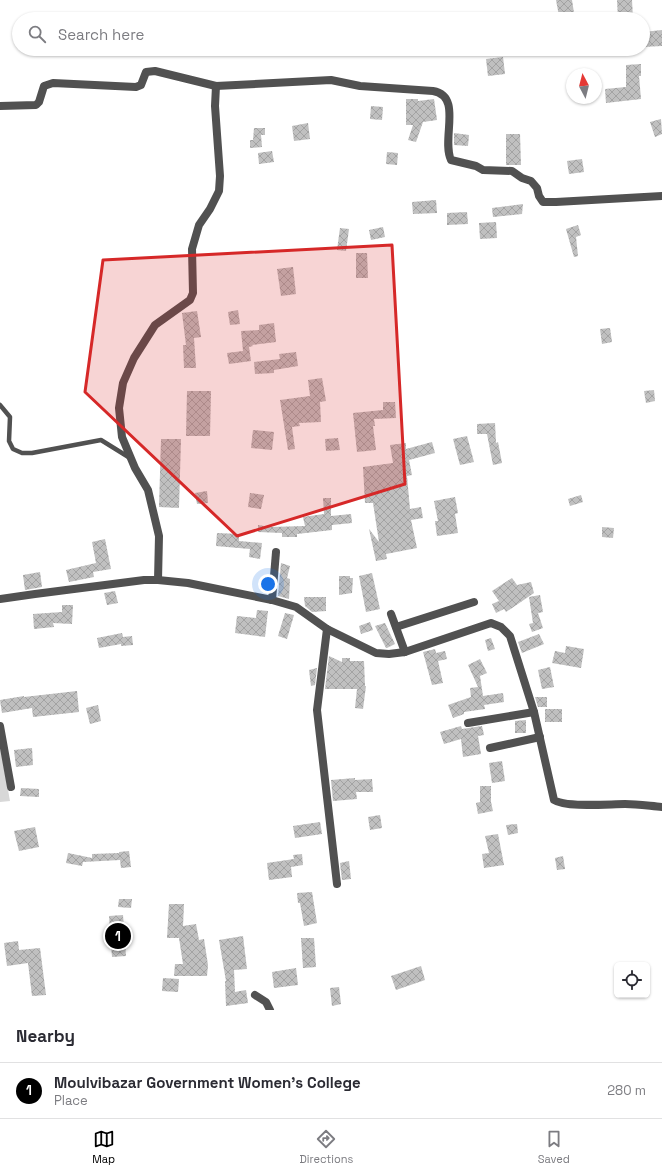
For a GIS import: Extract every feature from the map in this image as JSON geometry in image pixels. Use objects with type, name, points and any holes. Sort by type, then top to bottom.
[{"type":"street","points":[[0,106],[36,105],[40,102],[44,86],[53,83],[136,87],[141,85],[146,72],[155,71],[216,86],[331,80],[360,86],[441,92],[447,98],[449,108],[448,154],[451,160],[476,166],[483,170],[512,171],[522,178],[531,181],[537,188],[543,202],[662,196]]},
{"type":"street","points":[[158,580],[158,536],[148,490],[135,468],[122,437],[119,408],[123,383],[134,358],[155,325],[190,300],[193,292],[192,249],[199,225],[210,209],[219,191],[220,176],[215,106],[216,86]]},
{"type":"street","points":[[272,600],[276,552]]},
{"type":"street","points":[[0,599],[144,580],[188,583],[272,600],[296,607],[327,628],[376,653],[389,654],[405,652],[491,623],[501,627],[510,636],[534,712],[554,800],[558,802],[578,804],[626,804],[662,807]]},
{"type":"street","points":[[396,627],[474,602]]},
{"type":"street","points":[[391,614],[405,652]]},
{"type":"street","points":[[327,628],[317,710],[337,884]]},
{"type":"street","points":[[468,723],[534,712]]},
{"type":"street","points":[[0,726],[11,787]]},
{"type":"street","points":[[490,748],[540,736]]},
{"type":"street","points":[[255,995],[266,1002],[270,1010]]},
{"type":"lane","points":[[0,405],[10,417],[9,441],[13,449],[22,454],[101,440],[132,459]]},
{"type":"highlighted area","points":[[392,245],[405,484],[237,536],[85,392],[103,260]]},
{"type":"shaded area","points":[[0,746],[10,801],[0,802]]},
{"type":"building","points":[[556,0],[572,0],[574,12],[558,12]]},
{"type":"building","points":[[617,0],[632,0],[633,12],[618,12]]},
{"type":"building","points":[[662,30],[662,46],[650,47],[650,31]]},
{"type":"building","points":[[503,57],[505,74],[488,76],[486,59]]},
{"type":"building","points":[[641,64],[641,76],[639,76],[641,99],[606,103],[605,89],[626,87],[626,65]]},
{"type":"building","points":[[406,99],[418,99],[418,101],[434,99],[437,120],[423,122],[416,142],[408,140],[413,125],[406,125]]},
{"type":"building","points":[[371,106],[383,107],[382,120],[370,119]]},
{"type":"building","points":[[661,119],[662,134],[655,137],[650,122]]},
{"type":"building","points":[[308,123],[310,139],[294,141],[292,126]]},
{"type":"building","points":[[254,128],[265,128],[265,135],[261,135],[262,147],[250,148],[250,140],[253,140]]},
{"type":"building","points":[[454,133],[469,135],[468,146],[454,145]]},
{"type":"building","points":[[506,134],[520,134],[521,165],[506,165]]},
{"type":"building","points":[[272,151],[274,162],[259,164],[258,153]]},
{"type":"building","points":[[387,152],[398,153],[397,165],[386,164]]},
{"type":"building","points":[[582,159],[584,172],[569,174],[567,161]]},
{"type":"building","points":[[436,200],[437,213],[413,214],[412,202]]},
{"type":"building","points":[[523,204],[522,214],[493,217],[492,208]]},
{"type":"building","points":[[467,212],[468,224],[447,225],[447,213]]},
{"type":"building","points":[[496,222],[497,238],[480,239],[479,223]]},
{"type":"building","points":[[578,225],[581,235],[576,237],[578,256],[574,257],[566,229]]},
{"type":"building","points":[[383,227],[385,237],[371,240],[369,230]]},
{"type":"building","points":[[340,228],[349,229],[346,251],[337,250]]},
{"type":"building","points":[[356,253],[367,253],[368,278],[356,278]]},
{"type":"building","points":[[293,267],[296,294],[281,296],[277,269]]},
{"type":"building","points":[[238,310],[240,324],[230,325],[228,312]]},
{"type":"building","points":[[197,311],[201,337],[194,338],[196,368],[184,368],[183,345],[186,345],[182,313]]},
{"type":"building","points":[[274,323],[276,342],[252,345],[253,346],[249,347],[251,361],[229,364],[227,353],[243,351],[241,331],[259,330],[259,325]]},
{"type":"building","points":[[610,328],[612,342],[602,344],[600,329]]},
{"type":"building","points":[[296,352],[298,366],[274,370],[274,373],[255,374],[254,362],[280,359],[279,354]]},
{"type":"building","points":[[322,378],[326,401],[320,402],[321,422],[299,423],[300,426],[292,427],[295,449],[288,450],[280,400],[310,396],[308,380]]},
{"type":"building","points":[[654,390],[655,401],[646,403],[644,391]]},
{"type":"building","points":[[187,391],[211,391],[210,436],[186,436]]},
{"type":"building","points":[[383,402],[395,402],[396,418],[374,419],[375,426],[373,426],[376,450],[357,452],[353,413],[383,410]]},
{"type":"building","points":[[495,423],[496,443],[498,442],[502,463],[493,465],[487,434],[477,434],[477,424]]},
{"type":"building","points":[[253,430],[274,432],[272,450],[251,448]]},
{"type":"building","points":[[467,436],[474,462],[460,465],[453,439]]},
{"type":"building","points":[[338,438],[340,450],[326,451],[325,439]]},
{"type":"building","points":[[161,439],[181,439],[179,508],[159,507]]},
{"type":"building","points":[[432,442],[435,453],[409,460],[412,475],[407,476],[410,509],[421,507],[423,518],[411,520],[417,548],[386,554],[387,559],[376,561],[369,529],[379,542],[373,503],[365,503],[363,467],[393,463],[390,445],[406,443],[406,449]]},
{"type":"building","points":[[207,491],[208,503],[197,504],[195,493]]},
{"type":"building","points":[[250,493],[264,495],[261,509],[248,507]]},
{"type":"building","points":[[581,495],[583,502],[570,506],[568,499]]},
{"type":"building","points":[[455,497],[458,513],[455,514],[458,533],[437,536],[435,521],[438,521],[434,501]]},
{"type":"building","points":[[323,498],[331,498],[331,516],[351,514],[352,523],[332,525],[332,530],[297,534],[297,537],[282,537],[282,533],[258,532],[258,525],[270,527],[305,526],[303,517],[324,514]]},
{"type":"building","points":[[602,527],[614,528],[613,538],[602,537]]},
{"type":"building","points":[[217,533],[239,534],[239,541],[262,543],[260,559],[249,557],[250,549],[216,546]]},
{"type":"building","points":[[105,539],[111,569],[93,572],[94,577],[69,582],[66,570],[96,563],[92,542]]},
{"type":"building","points":[[281,563],[290,566],[287,578],[290,579],[289,599],[278,596]]},
{"type":"building","points":[[40,572],[42,587],[25,590],[23,575]]},
{"type":"building","points":[[372,573],[380,609],[366,612],[359,576]]},
{"type":"building","points":[[339,576],[350,576],[350,578],[353,578],[352,593],[339,595]]},
{"type":"building","points":[[512,578],[517,585],[531,582],[534,593],[506,612],[504,609],[496,613],[492,604],[499,601],[492,591]]},
{"type":"building","points":[[115,591],[118,603],[107,605],[104,593]]},
{"type":"building","points":[[540,595],[543,612],[538,613],[543,628],[532,632],[529,624],[533,623],[529,597]]},
{"type":"building","points":[[304,597],[326,597],[326,611],[312,612],[305,606]]},
{"type":"building","points":[[62,605],[73,605],[72,624],[53,623],[54,627],[34,629],[33,614],[62,612]]},
{"type":"building","points":[[257,610],[268,611],[265,637],[235,633],[237,616],[256,618]]},
{"type":"building","points":[[285,613],[294,615],[287,639],[278,636]]},
{"type":"building","points":[[370,622],[373,630],[361,634],[359,626]]},
{"type":"building","points":[[385,623],[395,644],[387,648],[375,626]]},
{"type":"building","points":[[122,633],[123,637],[132,636],[133,645],[121,646],[121,644],[99,648],[97,638]]},
{"type":"building","points":[[539,634],[544,644],[522,653],[518,642]]},
{"type":"building","points":[[491,638],[495,649],[488,651],[485,640]]},
{"type":"building","points":[[566,646],[584,649],[581,668],[552,663],[555,651],[565,653]]},
{"type":"building","points":[[435,649],[436,653],[445,651],[447,659],[438,661],[443,683],[432,685],[423,652]]},
{"type":"building","points":[[329,656],[342,662],[342,658],[350,658],[350,661],[364,661],[366,686],[363,709],[355,708],[357,689],[325,689]]},
{"type":"building","points":[[480,659],[487,673],[480,676],[483,696],[503,693],[504,702],[484,705],[485,709],[464,712],[464,714],[453,718],[448,705],[471,697],[470,688],[478,687],[468,665]]},
{"type":"building","points":[[550,667],[554,687],[542,689],[538,670]]},
{"type":"building","points":[[317,668],[315,685],[311,686],[309,670]]},
{"type":"building","points":[[77,691],[79,712],[33,717],[32,708],[2,713],[0,700]]},
{"type":"building","points":[[535,697],[547,697],[547,707],[538,707]]},
{"type":"building","points":[[98,705],[101,721],[90,724],[86,708]]},
{"type":"building","points":[[545,709],[562,709],[562,722],[545,722]]},
{"type":"building","points":[[526,720],[526,733],[515,733],[515,721]]},
{"type":"building","points":[[461,726],[462,729],[482,726],[484,735],[478,736],[481,754],[463,757],[461,739],[444,744],[440,732]]},
{"type":"building","points":[[32,748],[33,765],[16,767],[14,750]]},
{"type":"building","points":[[502,761],[505,781],[492,783],[489,763]]},
{"type":"building","points":[[355,778],[355,780],[372,779],[373,792],[356,792],[357,799],[333,801],[331,780]]},
{"type":"building","points":[[480,786],[491,786],[491,802],[493,811],[478,814],[476,803],[480,802]]},
{"type":"building","points":[[21,788],[39,789],[39,797],[20,796]]},
{"type":"building","points":[[380,815],[382,828],[370,830],[368,817]]},
{"type":"building","points":[[320,822],[322,834],[295,838],[293,826]]},
{"type":"building","points":[[517,824],[518,833],[508,835],[506,825]]},
{"type":"building","points":[[35,827],[39,847],[19,851],[14,831]]},
{"type":"building","points":[[498,834],[504,865],[484,868],[482,854],[489,853],[485,836]]},
{"type":"building","points":[[129,851],[131,867],[121,868],[120,860],[83,862],[82,866],[66,863],[68,853],[92,858],[92,854]]},
{"type":"building","points":[[302,854],[303,865],[291,867],[292,877],[269,880],[267,863],[294,859],[293,855]]},
{"type":"building","points":[[563,856],[565,869],[557,870],[555,858]]},
{"type":"building","points":[[349,861],[351,879],[342,880],[340,863]]},
{"type":"building","points":[[312,892],[317,923],[304,926],[297,893]]},
{"type":"building","points":[[119,899],[132,899],[131,908],[118,907]]},
{"type":"building","points":[[169,904],[184,904],[183,926],[196,924],[199,940],[204,939],[208,965],[207,976],[174,976],[175,964],[183,964],[179,938],[167,938]]},
{"type":"building","points":[[123,915],[126,956],[112,957],[109,916]]},
{"type":"building","points":[[243,936],[247,969],[234,970],[235,992],[246,990],[248,1003],[226,1006],[226,981],[219,940]]},
{"type":"building","points":[[301,938],[314,938],[316,967],[303,968]]},
{"type":"building","points":[[18,941],[19,950],[40,948],[46,995],[32,996],[28,963],[7,966],[4,943]]},
{"type":"building","points":[[421,966],[425,980],[396,990],[391,976]]},
{"type":"building","points":[[296,968],[298,985],[274,988],[272,972]]},
{"type":"building","points":[[163,978],[179,979],[178,992],[162,991]]},
{"type":"building","points":[[339,987],[341,1004],[332,1006],[330,988]]},
{"type":"place","name":"Moulvibazar Government Women's College","points":[[118,936]]}]
